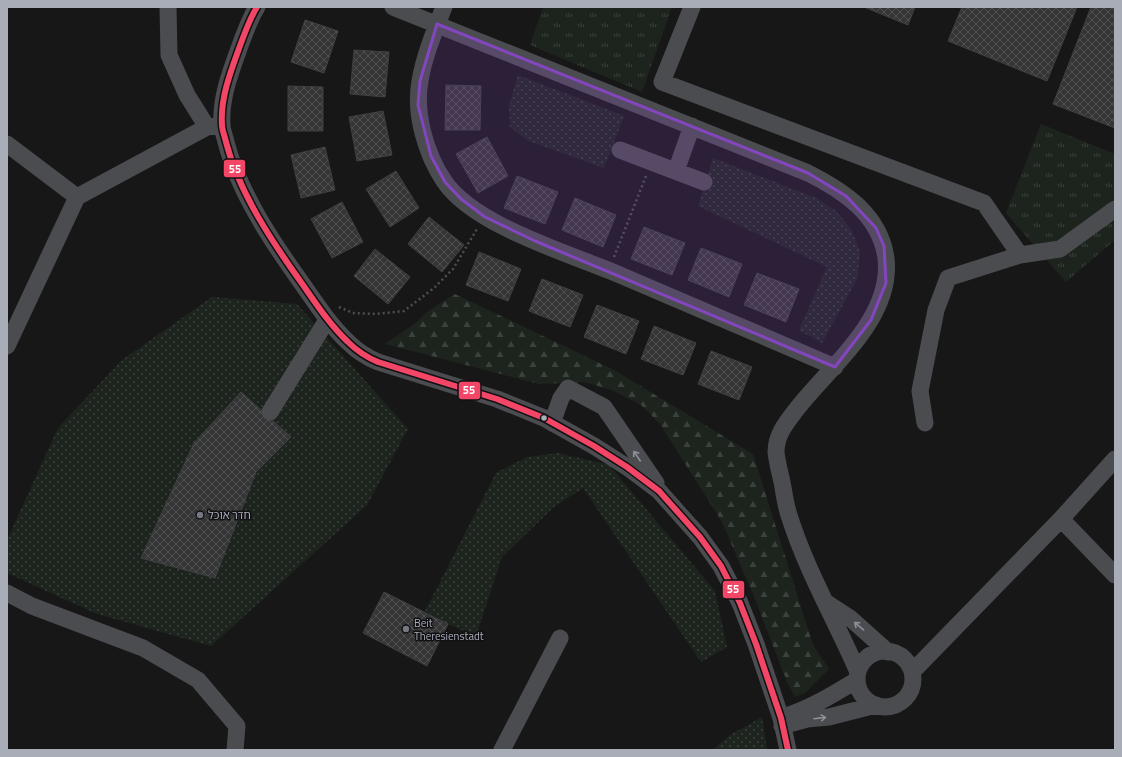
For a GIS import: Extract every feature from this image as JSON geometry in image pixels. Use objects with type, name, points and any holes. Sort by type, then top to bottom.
[{"type":"street","points":[[168,7],[169,55],[187,95],[214,126],[230,158],[244,192],[283,257],[331,313],[347,342],[361,354],[378,362],[497,399],[552,423],[627,467],[659,491],[700,537],[721,566],[740,604],[756,644],[782,722],[788,750]]},
{"type":"street","points":[[393,7],[808,173],[831,184],[863,211],[876,228],[884,246],[886,264],[886,283],[880,302],[871,320],[835,367],[810,393],[781,430],[776,452],[788,511],[807,564],[843,638],[858,676],[859,688],[862,696],[876,705],[884,707],[893,706],[907,696],[911,689],[913,680],[912,672],[908,663],[902,656],[893,652],[884,651],[874,653],[866,658],[861,665],[858,676],[822,700],[782,722]]},
{"type":"street","points":[[444,7],[426,58],[420,81],[418,105],[423,132],[431,156],[445,182],[461,199],[485,217],[535,241],[609,270],[835,367]]},
{"type":"street","points":[[692,7],[662,82],[984,203],[1020,255]]},
{"type":"street","points":[[7,346],[77,197],[214,126],[223,104],[234,61],[252,11]]},
{"type":"street","points":[[676,171],[692,126]]},
{"type":"street","points":[[7,144],[77,197]]},
{"type":"street","points":[[620,150],[704,182]]},
{"type":"street","points":[[925,423],[920,391],[936,310],[948,278],[1020,255],[1060,249],[1115,209]]},
{"type":"street","points":[[270,412],[331,313]]},
{"type":"street","points":[[552,423],[561,398],[568,388],[604,407],[667,500]]},
{"type":"street","points":[[912,672],[1061,519],[1115,459]]},
{"type":"street","points":[[1061,519],[1115,575]]},
{"type":"street","points":[[7,594],[32,606],[143,648],[198,680],[237,726],[235,750]]},
{"type":"street","points":[[826,602],[854,622],[888,652]]},
{"type":"street","points":[[502,750],[560,638]]},
{"type":"street","points":[[782,722],[829,717],[876,705]]},
{"type":"path","points":[[609,270],[652,162]]},
{"type":"path","points":[[331,313],[353,312],[376,314],[404,310],[434,288],[453,269],[485,217]]},
{"type":"highlighted area","points":[[437,24],[808,173],[846,196],[876,228],[884,246],[886,283],[871,320],[835,367],[535,241],[485,217],[461,199],[445,182],[431,156],[418,105],[420,81]]},
{"type":"green space","points":[[543,7],[672,7],[642,92],[530,45]]},
{"type":"green space","points":[[518,75],[624,116],[604,168],[529,141],[510,127],[509,106]]},
{"type":"green space","points":[[1041,124],[1115,154],[1115,240],[1066,282],[1006,213]]},
{"type":"green space","points":[[713,158],[816,198],[836,211],[851,229],[860,252],[857,279],[822,343],[799,330],[827,267],[698,206]]},
{"type":"green space","points":[[455,294],[614,370],[753,454],[813,645],[829,669],[805,693],[795,697],[787,682],[753,594],[722,522],[660,424],[641,405],[612,390],[584,382],[539,384],[385,344],[417,322],[427,312]]},
{"type":"green space","points":[[212,297],[297,304],[408,429],[367,505],[211,646],[97,614],[7,573],[7,540],[58,428],[122,360]]},
{"type":"green space","points":[[558,453],[609,465],[715,591],[727,647],[701,662],[583,488],[555,506],[502,557],[476,636],[448,624],[425,611],[496,473],[527,457]]},
{"type":"green space","points":[[762,717],[767,750],[713,750],[730,735]]},
{"type":"building","points":[[864,7],[915,7],[908,25]]},
{"type":"building","points":[[962,7],[1077,7],[1047,81],[948,41]]},
{"type":"building","points":[[1091,7],[1115,7],[1115,128],[1053,104]]},
{"type":"building","points":[[305,20],[338,31],[324,73],[291,62]]},
{"type":"building","points":[[354,50],[389,52],[385,97],[350,94]]},
{"type":"building","points":[[446,85],[481,86],[480,130],[445,130]]},
{"type":"building","points":[[288,86],[323,87],[323,131],[288,131]]},
{"type":"building","points":[[383,111],[392,155],[357,161],[349,117]]},
{"type":"building","points":[[487,137],[508,176],[478,193],[456,154]]},
{"type":"building","points":[[325,147],[335,190],[301,198],[291,155]]},
{"type":"building","points":[[396,171],[419,208],[390,227],[366,189]]},
{"type":"building","points":[[517,176],[558,192],[545,224],[504,208]]},
{"type":"building","points":[[575,198],[616,215],[603,247],[562,230]]},
{"type":"building","points":[[342,202],[363,242],[332,258],[311,219]]},
{"type":"building","points":[[429,217],[464,245],[442,272],[408,244]]},
{"type":"building","points":[[644,227],[685,243],[672,275],[631,259]]},
{"type":"building","points":[[701,248],[742,264],[729,297],[688,280]]},
{"type":"building","points":[[375,249],[410,277],[388,304],[354,276]]},
{"type":"building","points":[[479,252],[521,269],[508,301],[466,285]]},
{"type":"building","points":[[757,273],[799,289],[786,322],[744,305]]},
{"type":"building","points":[[542,279],[583,295],[570,327],[529,311]]},
{"type":"building","points":[[597,305],[639,321],[626,354],[584,337]]},
{"type":"building","points":[[654,326],[696,343],[683,375],[641,359]]},
{"type":"building","points":[[711,351],[752,367],[739,400],[698,384]]},
{"type":"building","name":"חדר אוכל","points":[[241,392],[291,437],[256,472],[215,578],[141,558],[194,443]]},
{"type":"building","name":"Beit Theresienstadt","points":[[384,592],[448,624],[427,666],[363,633]]},
{"type":"transit line","name":"55","points":[[257,7],[246,29],[227,83],[223,104],[222,129],[239,180],[248,199],[269,235],[319,307],[335,329],[358,351],[370,358],[378,362],[497,399],[544,418],[594,446],[627,467],[659,491],[700,537],[721,566],[740,603],[756,644],[781,718],[788,750]]},
{"type":"place","name":"חדר אוכל","points":[[200,515]]},
{"type":"place","name":"Beit Theresienstadt","points":[[406,629]]}]
